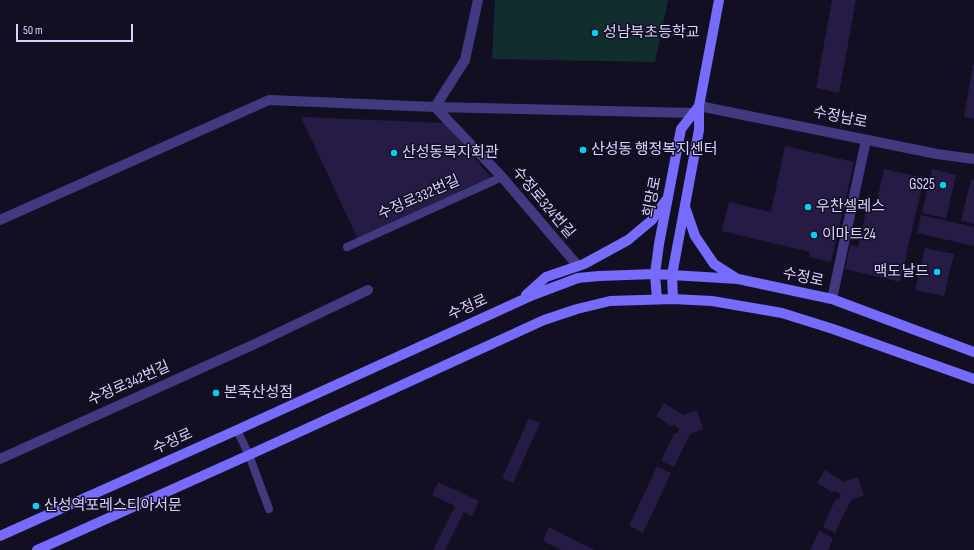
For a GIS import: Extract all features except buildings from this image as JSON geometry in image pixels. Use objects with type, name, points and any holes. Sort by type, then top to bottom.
[{"type":"main road","name":"희망로","points":[[673,299],[672,275],[699,130],[696,109],[719,0]]},
{"type":"main road","name":"희망로","points":[[657,299],[655,274],[659,244],[681,128],[696,109]]},
{"type":"main road","points":[[518,302],[546,277],[578,266],[628,240],[652,220],[668,197]]},
{"type":"main road","points":[[685,206],[694,236],[714,264],[738,279]]},
{"type":"main road","name":"수정로","points":[[0,536],[556,285],[578,278],[655,274],[738,279],[832,299],[974,352]]},
{"type":"main road","points":[[37,550],[544,320],[577,309],[610,301],[673,299],[712,301],[782,313],[833,329],[974,379]]},
{"type":"street","points":[[435,108],[465,60],[478,0]]},
{"type":"street","name":"수정남로","points":[[0,220],[269,100],[435,108],[696,109],[803,126],[937,154],[974,159]]},
{"type":"street","name":"수정로324번길","points":[[435,108],[502,177],[578,266]]},
{"type":"street","points":[[832,299],[866,140]]},
{"type":"street","name":"수정로342번길","points":[[0,459],[257,344],[368,290]]},
{"type":"lane","name":"수정로332번길","points":[[347,247],[502,177]]},
{"type":"lane","points":[[237,430],[249,455],[270,509]]},
{"type":"green space","points":[[495,0],[668,0],[655,62],[492,59]]},
{"type":"place","name":"성남북초등학교","points":[[595,33]]},
{"type":"place","name":"산성동 행정복지센터","points":[[583,150]]},
{"type":"place","name":"산성동복지회관","points":[[394,153]]},
{"type":"place","name":"GS25","points":[[943,185]]},
{"type":"place","name":"우찬셀레스","points":[[808,207]]},
{"type":"place","name":"이마트24","points":[[814,235]]},
{"type":"place","name":"맥도날드","points":[[937,272]]},
{"type":"place","name":"본죽산성점","points":[[216,393]]},
{"type":"place","name":"산성역포레스티아서문","points":[[36,506]]}]
